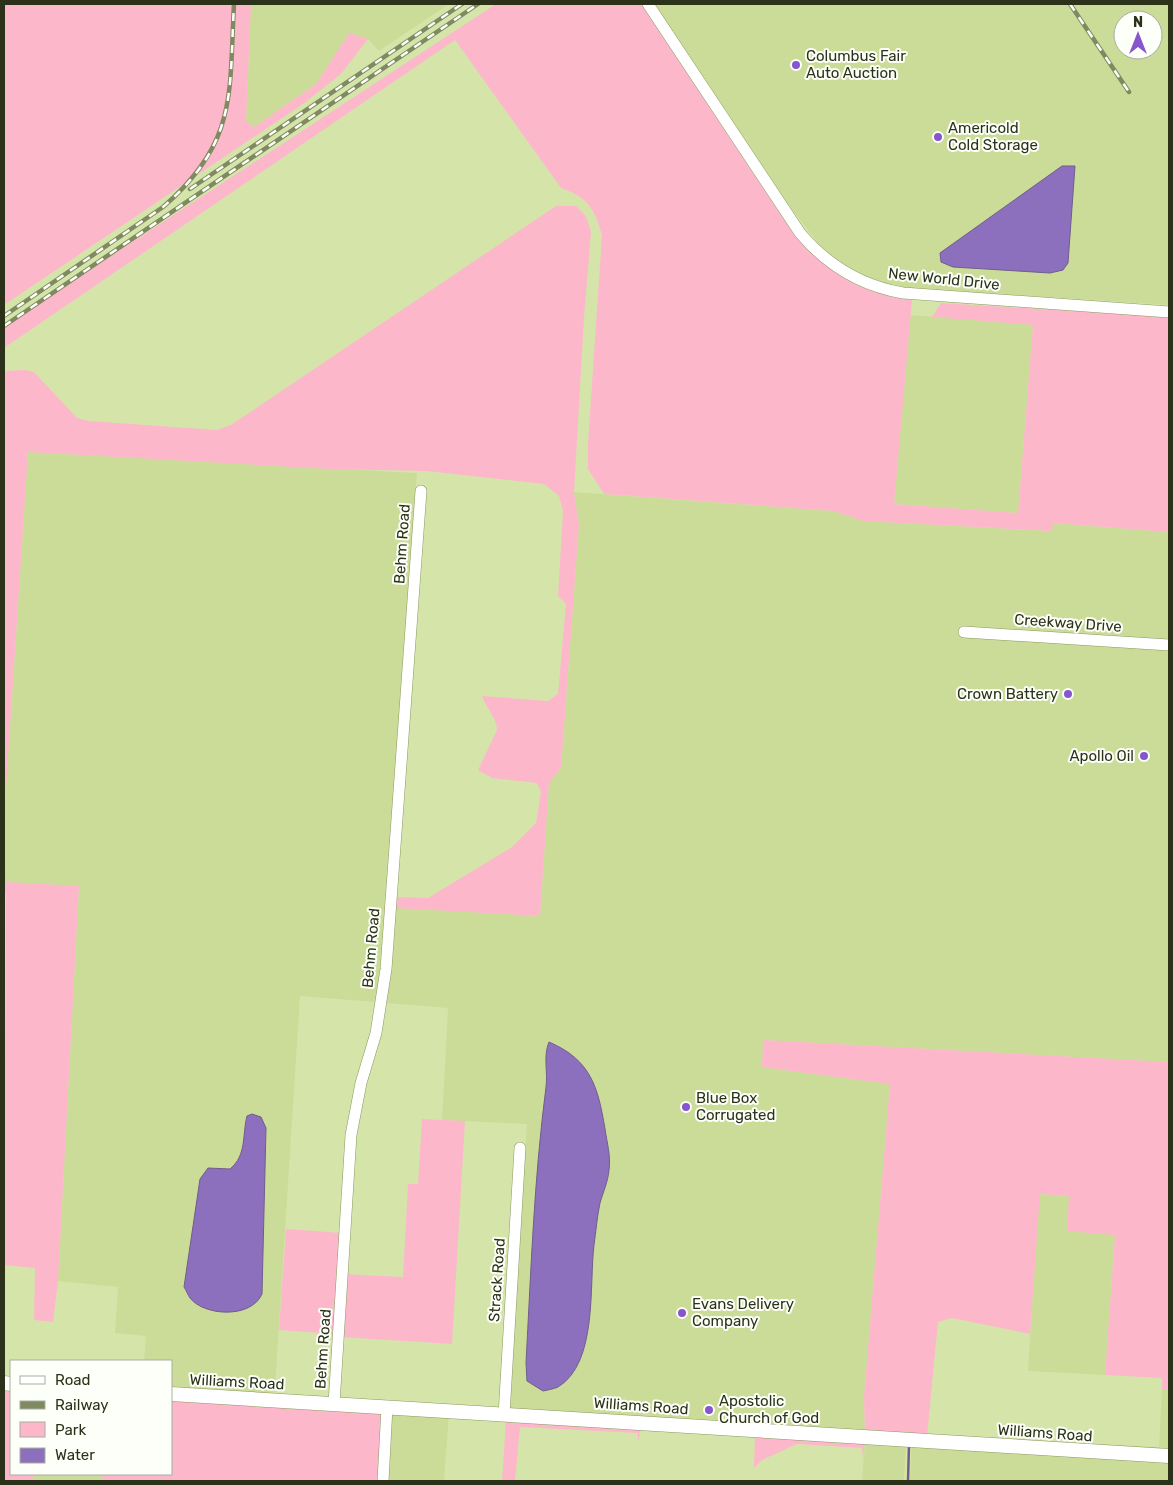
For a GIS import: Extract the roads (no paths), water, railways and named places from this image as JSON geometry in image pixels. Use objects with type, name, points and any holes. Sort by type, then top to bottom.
[{"type":"main road","name":"Williams Road","points":[[172,1394],[1169,1456]]},
{"type":"street","name":"New World Drive","points":[[648,4],[800,232],[812,248],[847,274],[885,290],[903,293],[1169,312]]},
{"type":"street","name":"Behm Road","points":[[334,1404],[351,1135],[360,1083],[376,1033],[386,969],[421,492]]},
{"type":"street","name":"Creekway Drive","points":[[964,632],[1169,645]]},
{"type":"street","name":"Strack Road","points":[[504,1414],[520,1148]]},
{"type":"street","points":[[383,1481],[387,1407]]},
{"type":"water","points":[[1062,166],[1075,166],[1068,263],[1063,270],[1050,273],[953,267],[941,262],[940,253]]},
{"type":"water","points":[[549,1042],[574,1057],[590,1076],[602,1114],[609,1165],[608,1179],[597,1219],[586,1342],[580,1360],[571,1376],[558,1387],[543,1391],[527,1381],[526,1363],[536,1190],[546,1081],[546,1053]]},
{"type":"water","points":[[252,1114],[261,1117],[266,1128],[262,1294],[248,1308],[238,1311],[216,1311],[197,1304],[190,1298],[184,1287],[200,1179],[208,1168],[230,1169],[235,1163],[242,1151],[247,1116]]},
{"type":"waterway","points":[[908,1481],[909,1445]]},
{"type":"railway","points":[[4,316],[163,207],[187,183],[205,161],[217,138],[225,115],[229,91],[234,4]]},
{"type":"railway","points":[[190,189],[462,4]]},
{"type":"railway","points":[[4,326],[478,4]]},
{"type":"railway","points":[[1070,4],[1129,92]]},
{"type":"place","name":"Columbus Fair Auto Auction","points":[[796,65]]},
{"type":"place","name":"Americold Cold Storage","points":[[938,137]]},
{"type":"place","name":"Crown Battery","points":[[1068,694]]},
{"type":"place","name":"Apollo Oil","points":[[1144,756]]},
{"type":"place","name":"Blue Box Corrugated","points":[[686,1107]]},
{"type":"place","name":"Evans Delivery Company","points":[[682,1313]]},
{"type":"place","name":"Apostolic Church of God","points":[[709,1410]]}]
